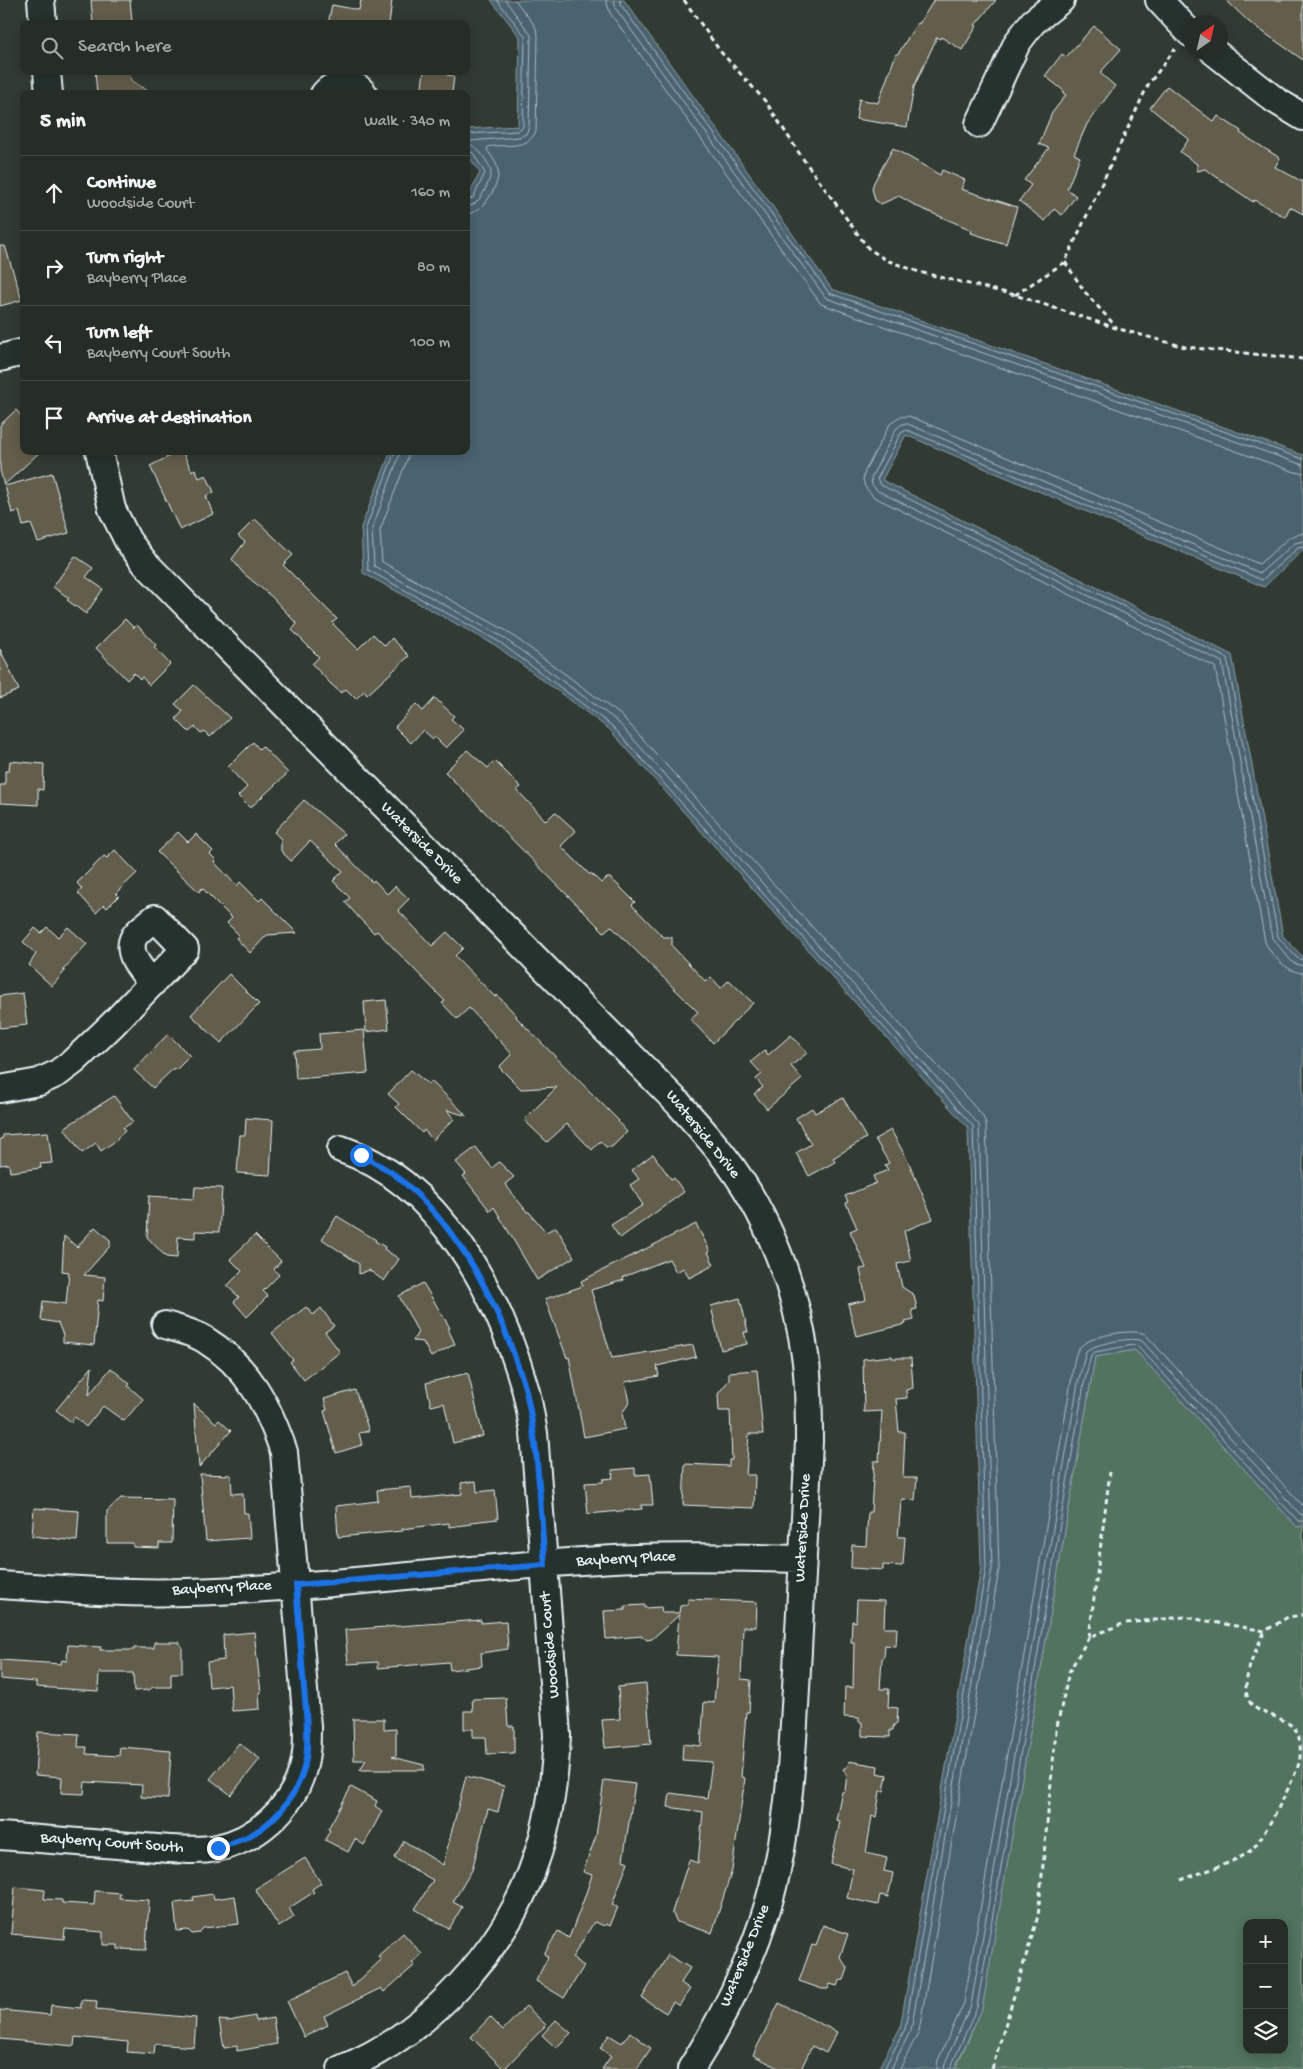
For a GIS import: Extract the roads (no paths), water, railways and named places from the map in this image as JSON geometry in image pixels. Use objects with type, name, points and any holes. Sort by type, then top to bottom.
[{"type":"street","points":[[41,0],[43,20]]},
{"type":"street","points":[[980,124],[1017,43],[1033,22],[1061,0]]},
{"type":"street","points":[[1160,0],[1183,25]]},
{"type":"street","points":[[1224,60],[1275,100],[1303,117]]},
{"type":"street","points":[[47,75],[49,90]]},
{"type":"street","points":[[327,90],[341,83],[353,85],[359,90]]},
{"type":"street","points":[[0,358],[20,353]]},
{"type":"street","name":"Waterside Drive","points":[[100,455],[112,509],[128,541],[145,563],[679,1104],[722,1153],[740,1179],[772,1243],[787,1282],[806,1361],[809,1398],[809,1442],[792,1756],[785,1825],[780,1856],[768,1904],[743,1973],[712,2035],[691,2069]]},
{"type":"street","points":[[0,1089],[40,1082],[58,1073],[74,1061],[152,983]]},
{"type":"street","name":"Woodside Court","points":[[341,1149],[361,1155],[399,1178],[427,1204],[455,1240],[478,1276],[497,1312],[526,1389],[534,1433],[557,1735],[556,1768],[548,1816],[536,1862],[526,1886],[495,1940],[471,1973],[436,2009],[398,2038],[341,2069]]},
{"type":"street","name":"Bayberry Court South","points":[[0,1836],[199,1850],[218,1848],[247,1837],[262,1828],[277,1815],[291,1797],[303,1770],[307,1751],[307,1726],[296,1585],[285,1458],[273,1418],[260,1395],[225,1354],[203,1339],[165,1325]]},
{"type":"street","name":"Bayberry Place","points":[[0,1585],[88,1591],[184,1592],[636,1558],[727,1557],[803,1559]]},
{"type":"water","points":[[491,0],[624,0],[832,289],[1303,455],[1303,550],[1264,587],[906,435],[882,480],[1232,655],[1283,936],[1303,957],[1303,1526],[1297,1527],[1135,1350],[1095,1357],[982,2009],[954,2069],[878,2069],[900,2028],[981,1568],[968,1128],[609,729],[495,645],[363,573],[361,527],[389,455],[470,455],[470,192],[480,173],[470,158],[470,129],[518,126],[520,37]]}]
